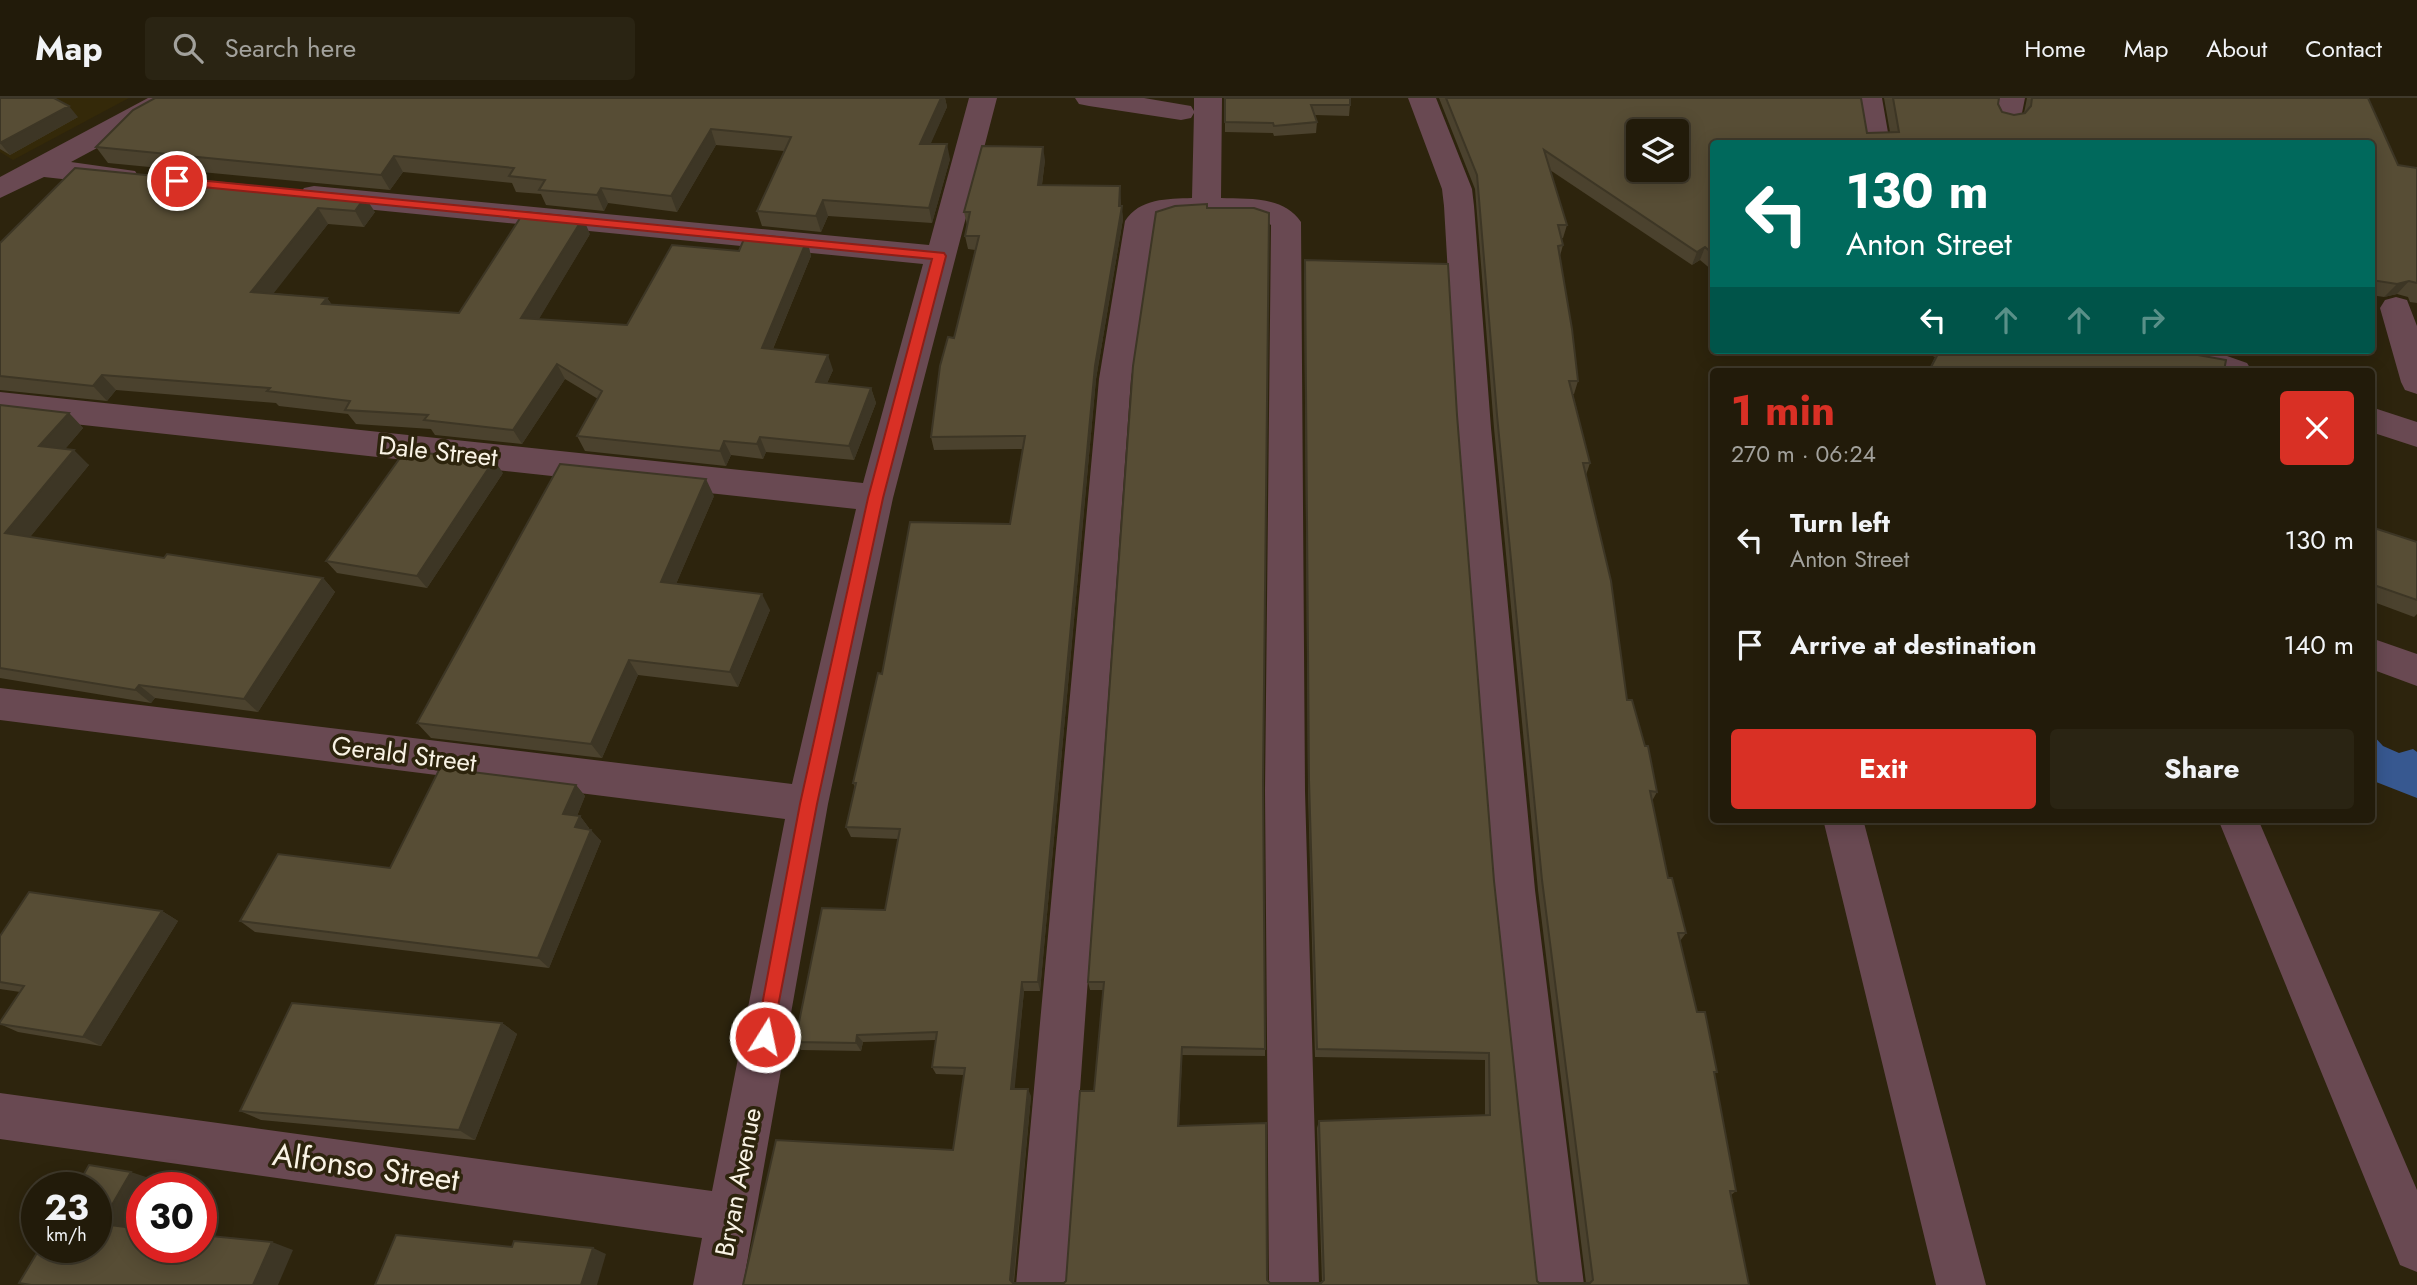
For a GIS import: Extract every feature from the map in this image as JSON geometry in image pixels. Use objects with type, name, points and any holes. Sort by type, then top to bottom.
[{"type":"street","points":[[0,189],[169,98]]},
{"type":"street","name":"Bryan Avenue","points":[[718,1285],[808,804],[876,498],[983,98]]},
{"type":"street","points":[[1089,98],[1181,111]]},
{"type":"street","points":[[1206,208],[1208,98]]},
{"type":"street","points":[[1422,98],[1457,189],[1449,265],[1514,890],[1559,1285]]},
{"type":"street","points":[[1868,98],[1875,140]]},
{"type":"street","points":[[40,168],[151,179]]},
{"type":"street","points":[[289,192],[939,256]]},
{"type":"street","points":[[1041,1285],[1115,379],[1140,221],[1151,212],[1162,209],[1206,208],[1276,213],[1286,222],[1298,261],[1285,791],[1294,1285]]},
{"type":"street","points":[[2396,308],[2417,382]]},
{"type":"street","points":[[2187,354],[2227,368]]},
{"type":"street","name":"Dale Street","points":[[0,404],[876,498]]},
{"type":"street","points":[[2375,420],[2417,435]]},
{"type":"street","points":[[2375,654],[2417,670]]},
{"type":"street","name":"Gerald Street","points":[[0,704],[808,804]]},
{"type":"street","points":[[1844,823],[1961,1285]]},
{"type":"street","points":[[2240,823],[2417,1248]]},
{"type":"street","name":"Alfonso Street","points":[[0,1116],[731,1218]]},
{"type":"shaded area","points":[[0,98],[129,98],[13,160],[0,152]]},
{"type":"water","points":[[2375,737],[2383,746],[2399,753],[2413,749],[2417,752],[2417,798],[2375,782]]},
{"type":"building","points":[[0,98],[54,98],[69,106],[0,143]]},
{"type":"building","points":[[155,98],[941,98],[920,144],[947,144],[929,208],[823,200],[816,216],[757,211],[791,137],[711,129],[671,196],[601,188],[597,195],[539,190],[545,180],[509,176],[514,168],[394,156],[381,175],[96,147],[133,110]]},
{"type":"building","points":[[1225,98],[1350,98],[1350,105],[1311,105],[1317,122],[1274,126],[1273,123],[1225,122]]},
{"type":"building","points":[[1446,98],[1861,98],[1867,133],[1899,132],[1893,98],[1999,98],[1998,104],[2002,112],[2014,115],[2025,113],[2031,106],[2032,98],[2368,98],[2398,165],[2417,168],[2417,283],[2409,281],[2397,284],[2375,281],[2375,140],[1710,140],[1710,251],[1705,247],[1697,252],[1544,150],[1567,225],[1558,225],[1563,245],[1558,246],[1578,381],[1569,381],[1590,463],[1583,463],[1611,581],[1627,700],[1632,700],[1645,746],[1648,746],[1657,792],[1650,791],[1668,878],[1672,878],[1686,933],[1678,933],[1697,1012],[1705,1012],[1736,1191],[1730,1191],[1749,1285],[743,1285],[776,1140],[953,1150],[965,1068],[932,1067],[937,1032],[857,1035],[856,1043],[795,1042],[822,908],[885,910],[900,829],[846,827],[878,673],[882,674],[910,522],[1010,524],[1025,436],[931,437],[940,366],[948,337],[954,338],[979,236],[965,236],[970,212],[964,212],[982,146],[1043,147],[1038,185],[1120,186],[1119,206],[1122,206],[1095,366],[1038,982],[1022,982],[1011,1089],[1028,1089],[1010,1280],[1013,1283],[1066,1281],[1080,1091],[1094,1091],[1104,982],[1088,982],[1133,366],[1156,212],[1175,206],[1207,204],[1207,208],[1254,208],[1269,213],[1263,780],[1265,1049],[1182,1047],[1178,1126],[1266,1123],[1267,1280],[1270,1283],[1321,1283],[1324,1280],[1319,1121],[1490,1115],[1489,1053],[1317,1049],[1309,780],[1305,260],[1448,264],[1457,415],[1494,881],[1537,1281],[1590,1283],[1593,1280],[1542,880],[1497,415],[1477,175]]},
{"type":"building","points":[[75,168],[365,197],[355,211],[318,208],[251,292],[327,298],[322,304],[459,313],[524,212],[583,218],[521,318],[627,325],[672,245],[739,251],[746,234],[807,240],[762,348],[828,355],[816,382],[871,388],[849,446],[760,437],[757,444],[724,441],[720,451],[577,436],[602,391],[557,364],[513,430],[424,420],[428,415],[345,410],[350,401],[267,391],[270,388],[102,375],[93,386],[0,376],[0,243]]},
{"type":"building","points":[[1938,354],[2193,354],[2226,360],[2225,368],[1931,368]]},
{"type":"building","points":[[0,405],[69,413],[39,446],[74,450],[5,533],[164,558],[167,554],[323,578],[244,699],[139,685],[135,690],[0,668]]},
{"type":"building","points":[[405,451],[494,460],[417,576],[326,561]]},
{"type":"building","points":[[560,464],[706,479],[661,582],[762,594],[730,672],[629,660],[591,744],[417,723]]},
{"type":"building","points":[[2375,528],[2417,542],[2417,600],[2375,585]]},
{"type":"building","points":[[440,768],[576,785],[563,814],[580,816],[575,827],[591,830],[538,958],[240,921],[278,854],[390,868]]},
{"type":"building","points":[[29,892],[162,911],[83,1037],[0,1024],[24,986],[0,982],[0,936]]},
{"type":"building","points":[[292,1003],[502,1023],[459,1130],[240,1111]]},
{"type":"building","points":[[89,1165],[131,1172],[126,1172],[126,1181],[112,1205],[112,1172],[85,1172]]},
{"type":"building","points":[[112,1225],[126,1227],[126,1263],[217,1263],[217,1237],[272,1242],[253,1285],[19,1283],[31,1263],[112,1263]]},
{"type":"building","points":[[396,1235],[512,1247],[514,1241],[593,1248],[581,1285],[375,1285]]},
{"type":"route","points":[[177,181],[939,256],[876,498],[808,804],[765,1037]]}]
